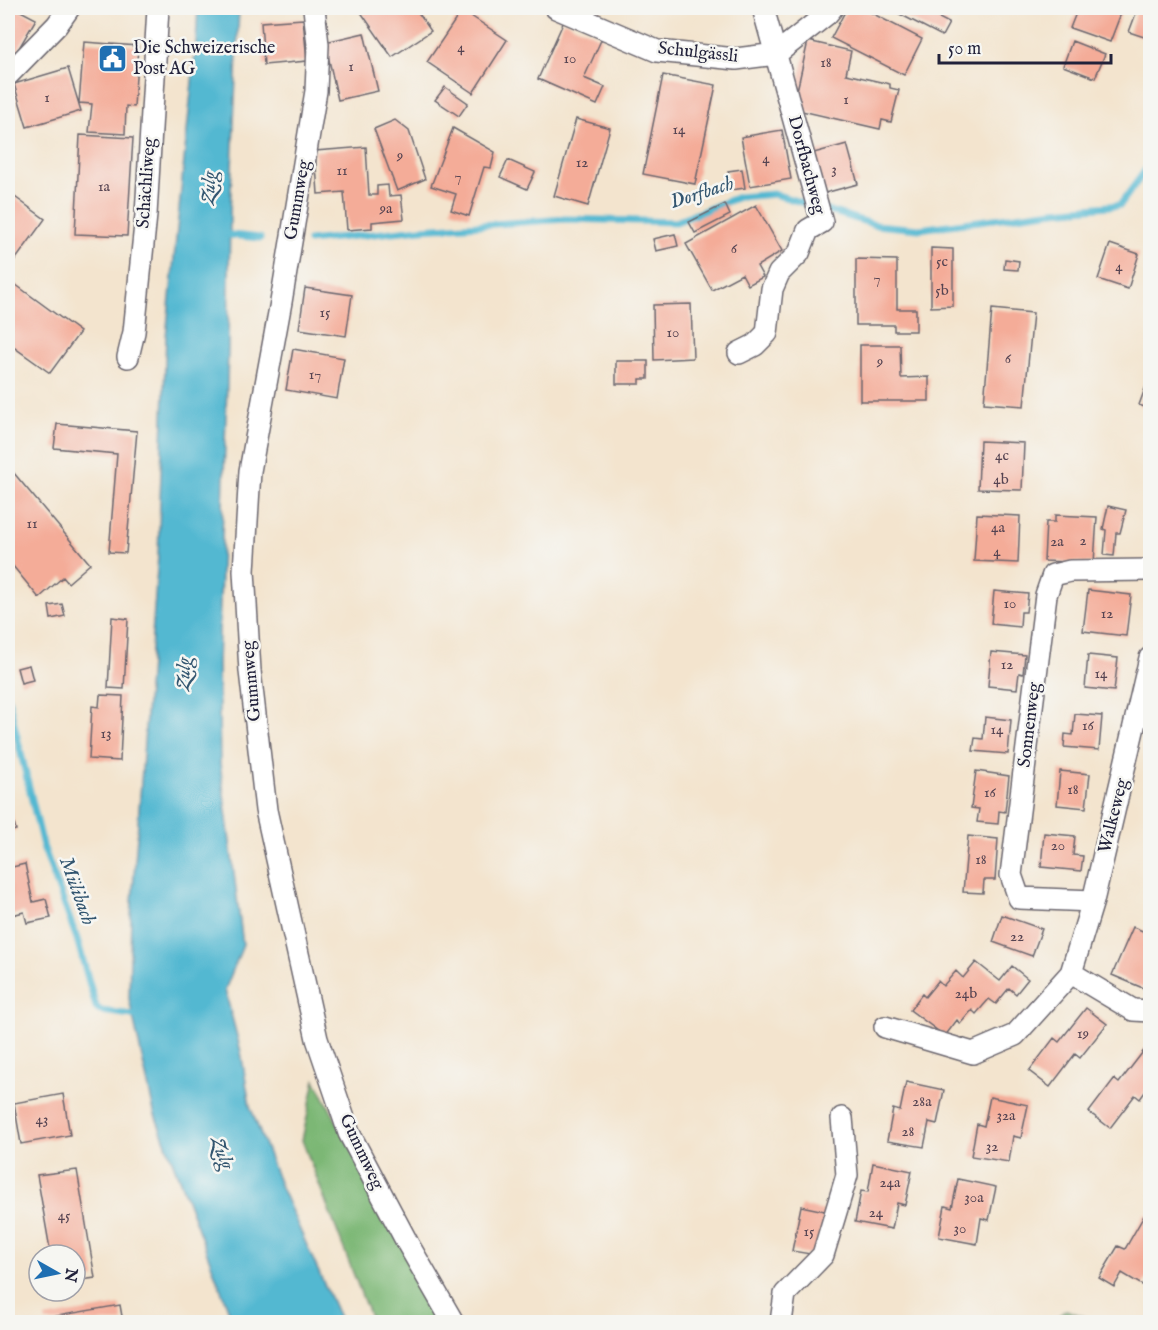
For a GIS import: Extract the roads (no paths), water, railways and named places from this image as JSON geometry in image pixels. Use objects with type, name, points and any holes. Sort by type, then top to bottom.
[{"type":"street","points":[[8,75],[57,25],[69,8]]},
{"type":"street","name":"Schächliweg","points":[[128,357],[134,332],[146,215],[158,8]]},
{"type":"street","name":"Gummweg","points":[[314,8],[318,45],[316,91],[250,471],[244,571],[251,683],[266,810],[317,1039],[349,1134],[453,1323]]},
{"type":"street","name":"Schulgässli","points":[[556,8],[657,51],[736,59],[776,54]]},
{"type":"street","name":"Dorfbachweg","points":[[740,353],[755,345],[767,333],[772,289],[778,273],[799,253],[808,230],[822,222],[763,8]]},
{"type":"street","points":[[776,54],[832,8]]},
{"type":"street","name":"Sonnenweg","points":[[1093,901],[1019,898],[1011,875],[1046,596],[1053,575],[1070,571],[1150,570]]},
{"type":"street","name":"Walkeweg","points":[[885,1027],[973,1053],[1015,1035],[1071,973],[1093,901],[1150,658]]},
{"type":"street","points":[[1071,973],[1133,1010],[1150,1011]]},
{"type":"street","points":[[781,1323],[785,1294],[823,1255],[847,1175],[842,1118]]},
{"type":"water","name":"Zulg","points":[[198,8],[239,8],[230,214],[218,665],[220,763],[243,945],[225,990],[241,1052],[250,1106],[280,1185],[341,1322],[233,1322],[154,1112],[129,999],[131,916],[158,556],[166,337]]},
{"type":"waterway","name":"Dorfbach","points":[[309,241],[421,229],[566,219],[676,222],[738,197],[774,194],[876,225],[919,229],[1054,211],[1120,205],[1150,164]]},
{"type":"waterway","name":"Dorfbach","points":[[221,234],[260,238]]},
{"type":"waterway","name":"Mülibach","points":[[8,699],[43,846],[77,939],[96,1007],[101,1011],[140,1016]]},
{"type":"place","name":"Die Schweizerische Post AG","points":[[112,58]]}]
